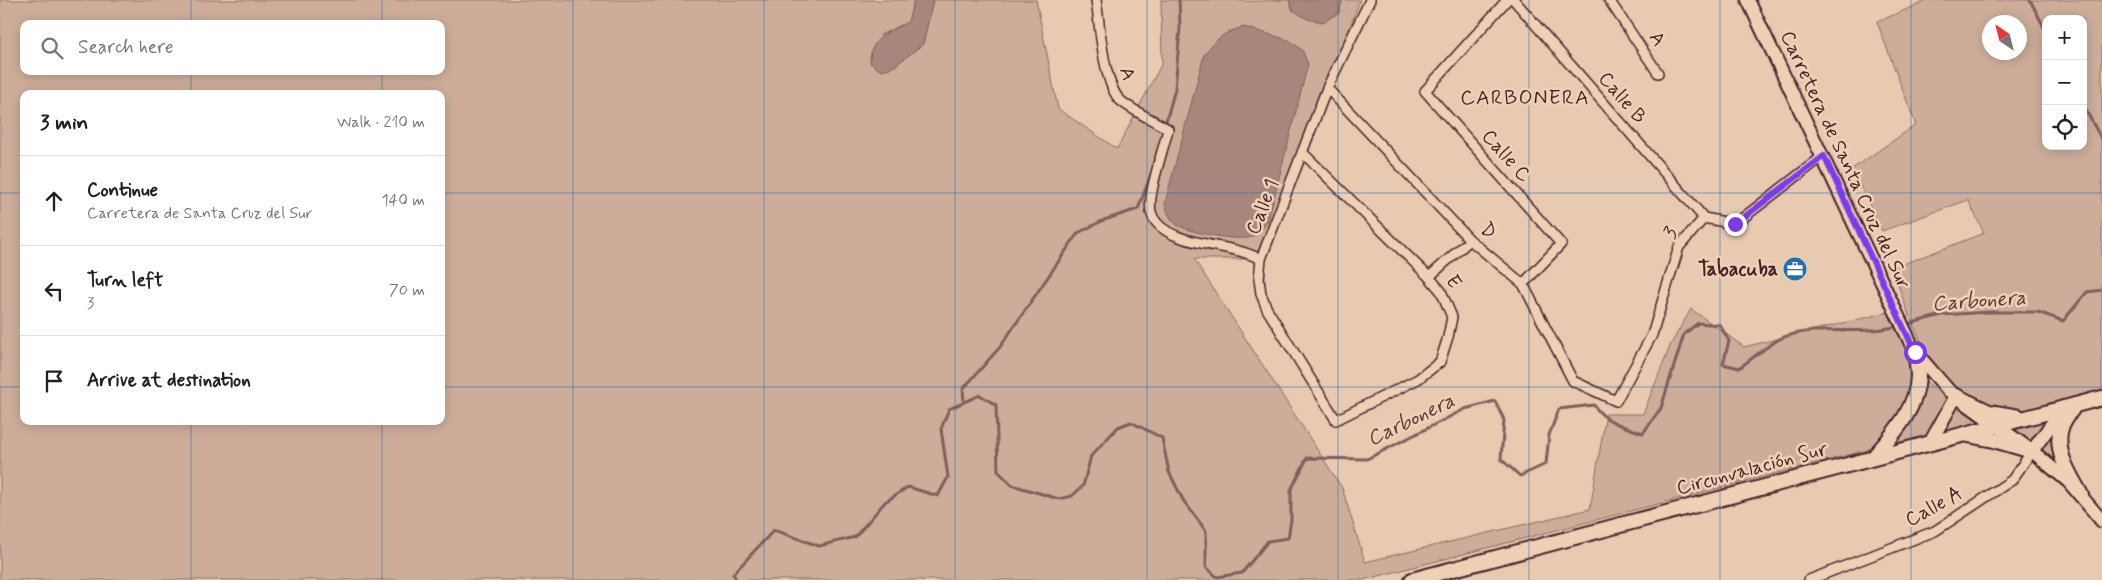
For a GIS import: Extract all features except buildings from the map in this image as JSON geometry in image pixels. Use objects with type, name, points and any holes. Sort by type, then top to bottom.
[{"type":"main road","name":"Carretera de Santa Cruz del Sur","points":[[1748,0],[1824,156],[1915,352],[1943,385],[1956,396],[2032,451],[2069,482],[2082,495],[2102,521]]},
{"type":"main road","points":[[1874,457],[1910,410],[1918,375],[1915,352]]},
{"type":"main road","points":[[1930,443],[1956,396],[1989,412],[2025,418]]},
{"type":"main road","name":"Circunvalación Sur","points":[[1412,580],[2102,398]]},
{"type":"main road","points":[[1964,435],[1994,440],[2032,451],[2069,406]]},
{"type":"main road","points":[[2069,406],[2060,428],[2060,445],[2064,465],[2082,495]]},
{"type":"street","name":"A","points":[[1096,0],[1108,81],[1115,95],[1122,102],[1168,129],[1151,195],[1151,212],[1156,222],[1164,229],[1182,238],[1240,251],[1261,259]]},
{"type":"street","name":"Calle 1","points":[[1336,420],[1267,309],[1261,294],[1259,279],[1261,259],[1327,88],[1370,0]]},
{"type":"street","name":"Calle C","points":[[1507,0],[1425,91],[1561,244],[1523,284]]},
{"type":"street","name":"Calle B","points":[[1514,0],[1704,218]]},
{"type":"street","name":"A","points":[[1609,0],[1658,73]]},
{"type":"street","name":"D","points":[[1327,88],[1470,240],[1523,284],[1573,381],[1616,401]]},
{"type":"street","name":"E","points":[[1302,152],[1429,277],[1441,291],[1452,317],[1440,362],[1418,379],[1336,420]]},
{"type":"street","name":"3","points":[[1616,401],[1652,336],[1679,248],[1704,218],[1735,224],[1824,156]]},
{"type":"street","points":[[1429,277],[1470,240]]},
{"type":"street","name":"Calle A","points":[[1809,580],[1935,532],[2012,480],[2032,451]]},
{"type":"shaded area","points":[[0,0],[914,0],[908,22],[880,35],[923,44],[933,0],[1036,0],[1058,109],[1117,149],[1162,63],[1161,0],[1289,0],[1293,11],[1339,13],[1342,0],[1360,0],[1261,259],[1194,259],[1342,488],[1365,562],[1590,509],[1606,414],[1643,414],[1671,344],[1691,309],[1744,347],[1889,312],[1900,334],[1907,353],[1910,384],[1906,399],[1898,414],[1871,449],[1363,580],[0,580]]},
{"type":"shaded area","points":[[914,0],[933,0],[923,44],[895,66],[881,71],[870,63],[873,47],[887,32],[908,22]]},
{"type":"shaded area","points":[[1289,0],[1342,0],[1339,13],[1323,22],[1307,19],[1293,10]]},
{"type":"shaded area","points":[[1929,0],[2102,0],[2102,391],[2044,408],[2024,412],[2014,411],[1976,399],[1957,387],[1941,371],[1928,353],[1907,311],[1893,268],[1984,233],[1968,200],[1882,231],[1852,169],[1916,125],[1877,22]]},
{"type":"shaded area","points":[[1244,27],[1289,40],[1302,50],[1308,64],[1268,221],[1261,230],[1251,237],[1235,238],[1201,233],[1181,227],[1172,219],[1165,203],[1204,55],[1221,36]]},
{"type":"shaded area","points":[[1924,380],[1949,400],[1930,434],[1896,443],[1915,413],[1921,398]]},
{"type":"shaded area","points":[[1958,407],[1982,424],[1944,434]]},
{"type":"shaded area","points":[[2048,419],[2030,442],[2010,429]]},
{"type":"shaded area","points":[[2057,425],[2059,463],[2044,452],[2042,447]]},
{"type":"waterway","points":[[1165,125],[1175,89],[1180,28],[1179,0]]},
{"type":"waterway","points":[[2030,0],[2042,23]]},
{"type":"waterway","points":[[2087,112],[2102,140]]},
{"type":"waterway","points":[[964,402],[963,389],[1000,347],[1078,233],[1104,220],[1138,209],[1152,172]]},
{"type":"waterway","name":"Carbonera","points":[[1904,325],[1942,315],[1989,312],[2038,312],[2063,321],[2087,292],[2102,290]]},
{"type":"waterway","name":"Carbonera","points":[[737,580],[733,574],[774,530],[819,546],[855,537],[885,502],[908,487],[938,496],[948,477],[941,429],[949,409],[980,395],[996,405],[998,471],[1012,485],[1059,499],[1072,496],[1083,486],[1091,456],[1118,427],[1131,422],[1162,438],[1169,472],[1183,500],[1206,531],[1206,567],[1217,577],[1242,573],[1268,541],[1288,538],[1291,520],[1291,490],[1307,458],[1367,459],[1465,409],[1495,401],[1504,420],[1501,459],[1520,476],[1546,464],[1549,435],[1559,409],[1594,405],[1609,420],[1643,433],[1661,408],[1684,334],[1698,323],[1720,325],[1729,341],[1723,364],[1739,368],[1774,342],[1798,333],[1826,330],[1870,330],[1898,326]]},
{"type":"place","name":"Tabacuba","points":[[1795,269]]},
{"type":"district","name":"CARBONERA","points":[[1525,98]]},
{"type":"route","points":[[1735,224],[1824,156],[1915,352]]}]
